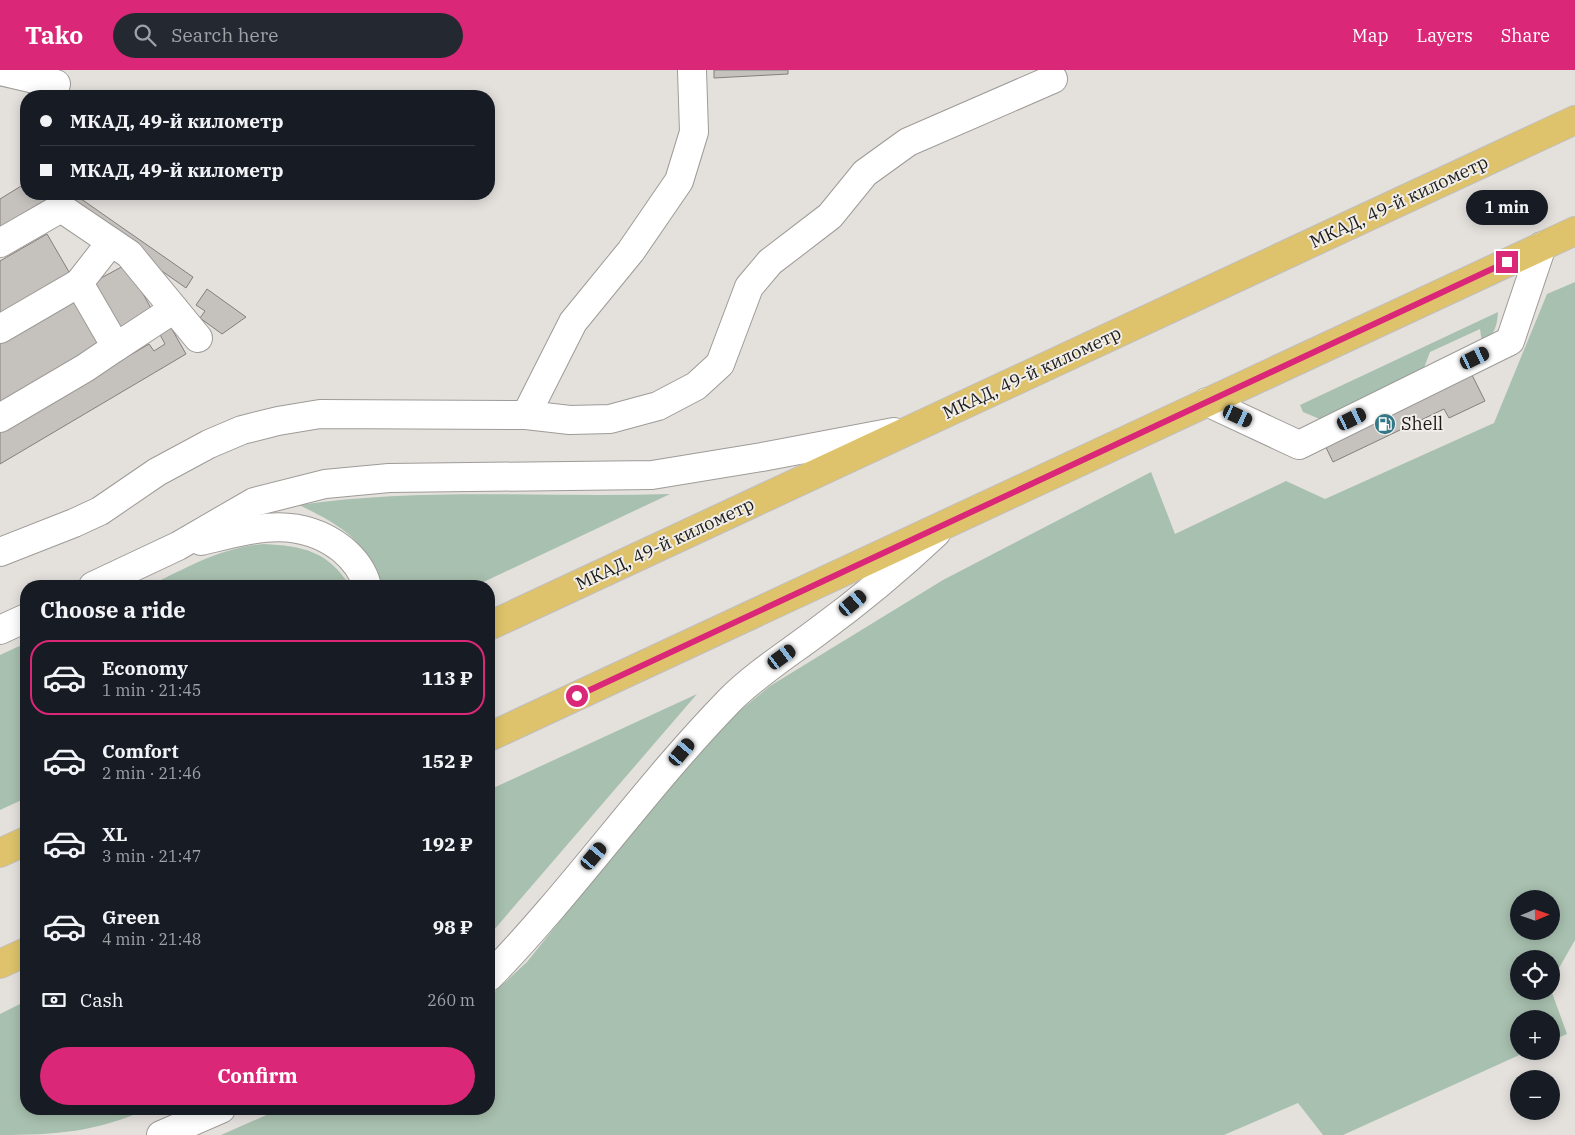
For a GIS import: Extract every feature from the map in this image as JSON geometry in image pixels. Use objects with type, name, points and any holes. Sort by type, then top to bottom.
[{"type":"highway","name":"МКАД, 49-й километр","points":[[495,623],[1575,120]]},
{"type":"highway","points":[[495,734],[1575,231]]},
{"type":"highway","points":[[0,853],[20,844]]},
{"type":"highway","points":[[0,964],[20,955]]},
{"type":"street","points":[[526,415],[573,322],[631,252],[679,181],[694,132],[692,70]]},
{"type":"street","points":[[0,71],[56,84]]},
{"type":"street","points":[[0,552],[74,523],[100,510],[157,472],[209,444],[242,430],[278,421],[320,414],[526,415],[570,420],[610,419],[658,406],[696,386],[720,364],[749,288],[770,262],[830,216],[865,174],[908,142],[1053,79]]},
{"type":"street","points":[[0,243],[61,208],[129,254],[198,338]]},
{"type":"street","points":[[0,329],[79,283],[112,242]]},
{"type":"street","points":[[1207,402],[1299,444],[1510,341],[1542,246]]},
{"type":"street","points":[[79,283],[116,347]]},
{"type":"street","points":[[0,418],[85,368],[174,309]]},
{"type":"street","points":[[106,580],[178,546],[254,502],[273,495],[332,483],[389,478],[652,474],[762,457],[911,429]]},
{"type":"street","points":[[495,971],[532,931],[694,737],[732,698],[760,674],[838,616],[947,523]]},
{"type":"street","points":[[178,546],[258,527],[303,529],[325,537],[349,555],[362,572],[365,580]]},
{"type":"street","points":[[0,630],[20,621]]},
{"type":"street","points":[[161,1135],[207,1115]]},
{"type":"green space","points":[[1575,282],[1575,940],[1560,966],[1560,950],[1510,950],[1510,1000],[1555,1000],[1558,1010],[1510,1010],[1510,1059],[1343,1135],[1323,1135],[1298,1103],[1224,1135],[221,1135],[266,1115],[495,1115],[495,991],[527,962],[611,857],[696,756],[737,713],[770,686],[943,580],[1151,472],[1175,534],[1286,481],[1325,499],[1494,423],[1547,294]]},
{"type":"green space","points":[[1498,312],[1495,330],[1482,343],[1480,329],[1430,352],[1422,373],[1322,420],[1303,412],[1300,405]]},
{"type":"green space","points":[[484,494],[670,494],[488,580],[376,580],[374,570],[367,557],[350,535],[327,519],[299,505],[391,496]]},
{"type":"green space","points":[[264,544],[303,549],[333,565],[346,580],[162,580],[219,554]]},
{"type":"green space","points":[[20,646],[20,801],[0,810],[0,655]]},
{"type":"green space","points":[[697,694],[495,929],[495,787]]},
{"type":"green space","points":[[20,1004],[20,1115],[134,1115],[111,1123],[76,1131],[0,1135],[0,1014]]},
{"type":"green space","points":[[1560,1015],[1567,1034],[1560,1037]]},
{"type":"building","points":[[714,70],[788,70],[788,74],[714,78]]},
{"type":"building","points":[[20,187],[20,200],[46,200],[0,227],[0,199]]},
{"type":"building","points":[[61,200],[83,200],[193,277],[186,288]]},
{"type":"building","points":[[47,234],[72,277],[0,318],[0,261]]},
{"type":"building","points":[[127,264],[154,314],[116,334],[90,284]]},
{"type":"building","points":[[207,289],[246,317],[222,334],[200,318],[205,311],[196,305]]},
{"type":"building","points":[[76,299],[101,343],[0,403],[0,343]]},
{"type":"building","points":[[169,324],[186,354],[0,464],[0,432],[149,344],[154,351],[165,344],[158,331]]},
{"type":"building","points":[[1469,369],[1485,401],[1449,418],[1444,409],[1333,462],[1322,439]]},
{"type":"place","name":"Shell","points":[[1385,424]]},
{"type":"route","points":[[577,696],[1507,262]]}]
